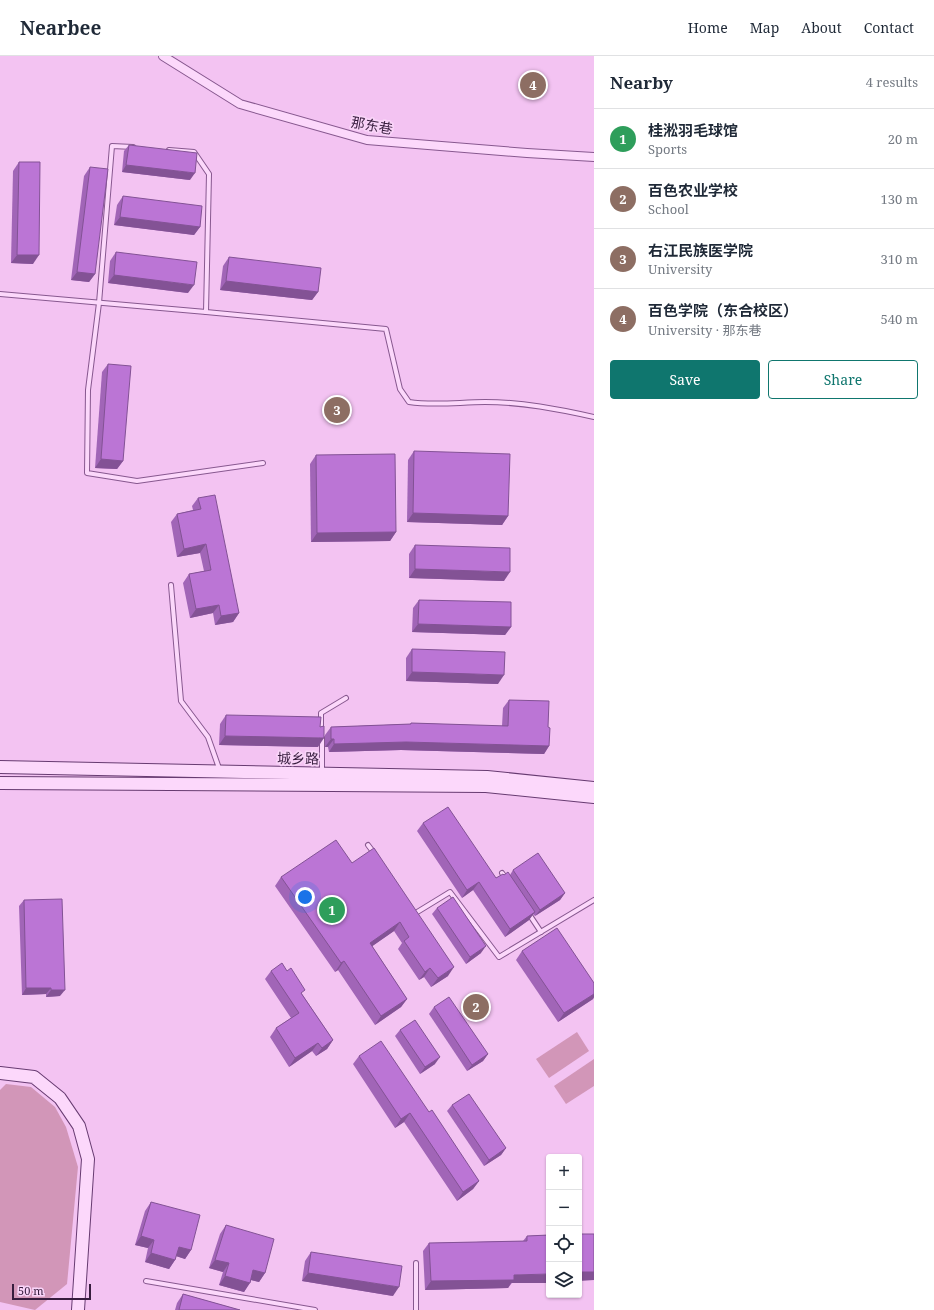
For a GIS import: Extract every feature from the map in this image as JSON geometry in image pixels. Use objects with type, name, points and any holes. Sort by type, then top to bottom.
[{"type":"main road","name":"城乡路","points":[[0,767],[487,777],[594,788]]},
{"type":"main road","name":"城乡路","points":[[0,783],[486,786],[594,797]]},
{"type":"main road","points":[[0,1073],[34,1077],[60,1098],[79,1126],[88,1159],[78,1310]]},
{"type":"street","name":"那东巷","points":[[163,56],[240,104],[367,140],[594,157]]},
{"type":"lane","points":[[142,148],[112,146],[99,303],[88,390],[87,474],[137,481],[263,463]]},
{"type":"lane","points":[[164,150],[194,152],[209,174],[206,312]]},
{"type":"lane","points":[[0,294],[386,329],[400,389],[409,402],[424,404],[486,402],[534,405],[594,417]]},
{"type":"lane","points":[[171,585],[181,702],[208,737],[220,771]]},
{"type":"lane","points":[[322,773],[321,713],[346,698]]},
{"type":"lane","points":[[368,845],[377,858]]},
{"type":"lane","points":[[502,873],[511,886]]},
{"type":"lane","points":[[414,914],[450,892],[499,957],[594,900]]},
{"type":"lane","points":[[410,908],[419,921]]},
{"type":"lane","points":[[528,912],[541,932]]},
{"type":"lane","points":[[416,1263],[416,1310]]},
{"type":"lane","points":[[146,1281],[316,1310]]},
{"type":"shaded area","points":[[577,1032],[589,1051],[549,1078],[536,1059]]},
{"type":"shaded area","points":[[594,1059],[594,1086],[566,1104],[554,1086]]},
{"type":"shaded area","points":[[6,1084],[31,1087],[55,1107],[66,1127],[78,1167],[67,1284],[35,1310],[0,1302],[0,1090]]},
{"type":"building","points":[[129,145],[197,153],[195,173],[126,165]]},
{"type":"building","points":[[19,162],[40,162],[39,255],[17,255]]},
{"type":"building","points":[[90,167],[108,169],[95,274],[77,272]]},
{"type":"building","points":[[123,196],[202,206],[200,227],[120,217]]},
{"type":"building","points":[[116,252],[197,262],[194,285],[114,275]]},
{"type":"building","points":[[229,257],[321,268],[318,292],[226,281]]},
{"type":"building","points":[[108,364],[131,366],[123,461],[101,459]]},
{"type":"building","points":[[414,451],[510,454],[508,516],[413,513]]},
{"type":"building","points":[[395,454],[396,532],[317,533],[316,455]]},
{"type":"building","points":[[215,495],[239,613],[221,616],[219,605],[196,609],[189,574],[211,570],[206,544],[184,549],[177,514],[201,509],[198,498]]},
{"type":"building","points":[[415,545],[510,548],[510,572],[415,569]]},
{"type":"building","points":[[419,600],[511,602],[511,627],[418,624]]},
{"type":"building","points":[[412,649],[505,652],[504,675],[412,672]]},
{"type":"building","points":[[509,700],[549,701],[549,746],[406,742],[334,744],[334,739],[331,739],[331,727],[411,723],[508,726]]},
{"type":"building","points":[[226,715],[321,717],[320,727],[324,726],[324,738],[225,736]]},
{"type":"building","points":[[448,807],[496,878],[508,872],[535,912],[510,929],[479,882],[467,890],[423,823]]},
{"type":"building","points":[[336,840],[352,863],[374,848],[454,967],[438,978],[430,968],[425,972],[404,941],[409,937],[400,922],[370,943],[407,999],[381,1016],[344,961],[341,963],[281,877]]},
{"type":"building","points":[[538,853],[565,893],[540,910],[513,870]]},
{"type":"building","points":[[453,897],[486,946],[470,957],[437,908]]},
{"type":"building","points":[[62,899],[65,990],[51,990],[51,988],[26,988],[24,900]]},
{"type":"building","points":[[557,928],[594,983],[594,994],[564,1013],[522,951]]},
{"type":"building","points":[[282,963],[287,971],[291,968],[305,990],[301,993],[333,1040],[322,1048],[318,1043],[295,1058],[276,1028],[299,1013],[271,971]]},
{"type":"building","points":[[449,997],[488,1054],[472,1065],[434,1007]]},
{"type":"building","points":[[415,1020],[440,1057],[425,1067],[400,1030]]},
{"type":"building","points":[[381,1041],[429,1112],[432,1110],[479,1181],[463,1192],[410,1113],[401,1119],[359,1056]]},
{"type":"building","points":[[469,1094],[506,1148],[489,1160],[452,1105]]},
{"type":"building","points":[[151,1202],[200,1215],[191,1250],[179,1247],[175,1260],[151,1253],[154,1240],[141,1236]]},
{"type":"building","points":[[226,1225],[274,1239],[265,1273],[253,1270],[250,1283],[225,1276],[229,1263],[215,1260]]},
{"type":"building","points":[[582,1234],[594,1234],[594,1272],[582,1272]]},
{"type":"building","points":[[546,1235],[546,1274],[514,1275],[514,1280],[431,1281],[429,1243],[527,1241],[527,1236]]},
{"type":"building","points":[[311,1252],[402,1266],[399,1287],[308,1273]]},
{"type":"building","points":[[183,1294],[240,1310],[179,1310]]},
{"type":"place","name":"百色学院（东合校区）","points":[[533,85]]},
{"type":"place","name":"右江民族医学院","points":[[337,410]]},
{"type":"place","name":"桂淞羽毛球馆","points":[[332,910]]},
{"type":"place","name":"百色农业学校","points":[[476,1007]]}]
